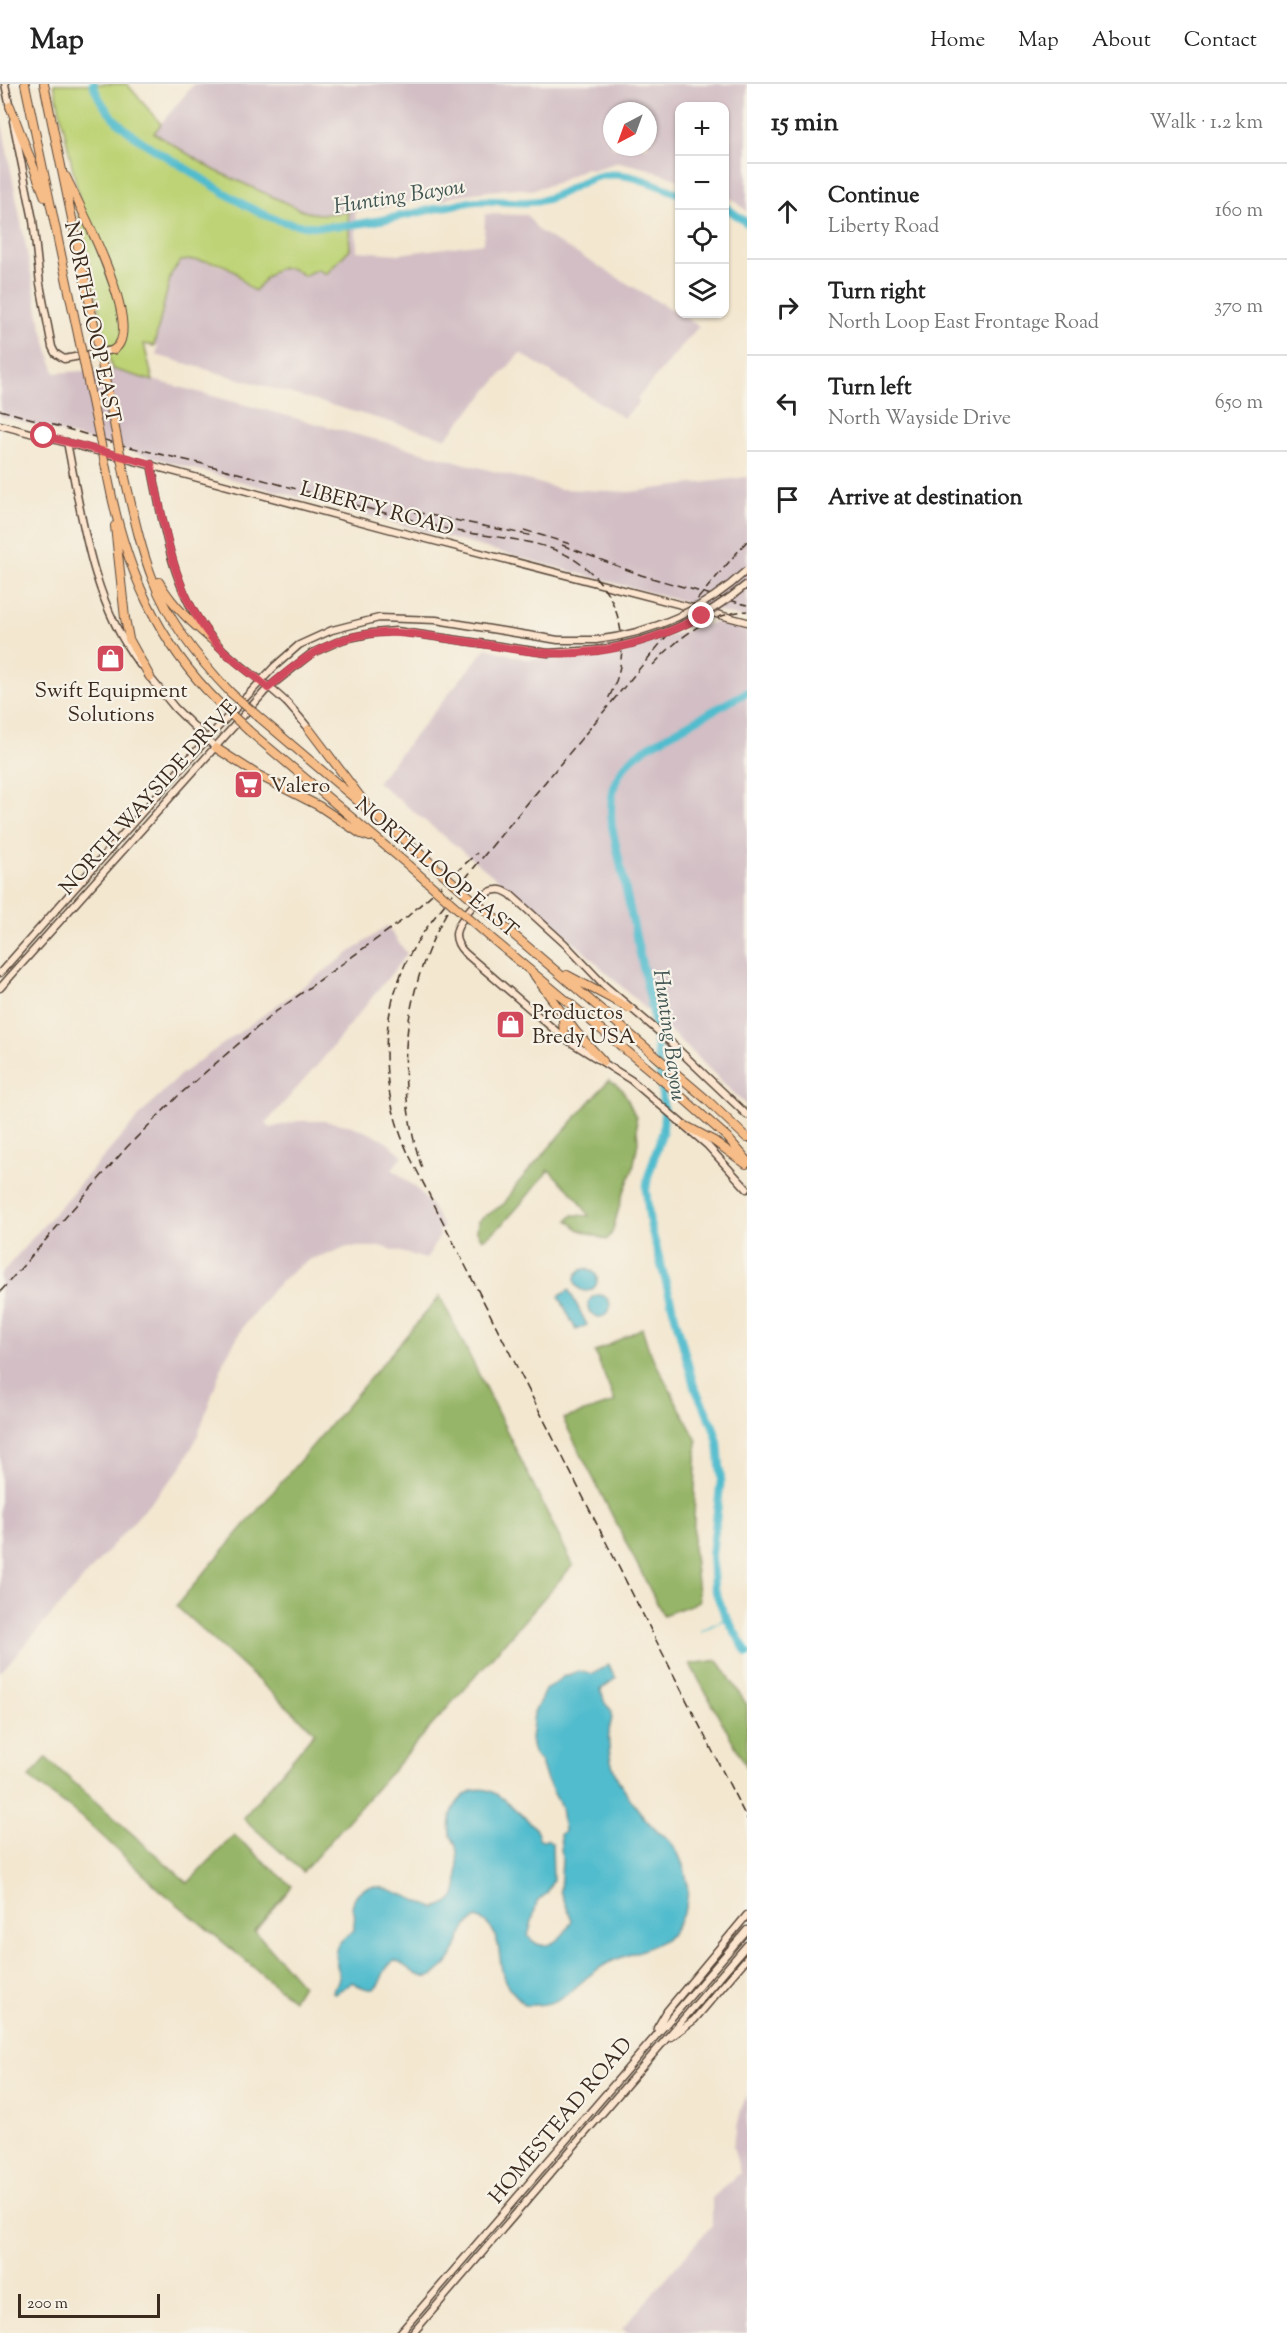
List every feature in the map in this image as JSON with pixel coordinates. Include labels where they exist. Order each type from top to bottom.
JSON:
[{"type":"highway","name":"NORTH LOOP EAST","points":[[26,84],[114,509],[129,561],[151,613],[179,657],[205,689],[249,731],[490,937],[528,966],[675,1090],[727,1137],[747,1162]]},
{"type":"highway","name":"NORTH LOOP EAST","points":[[44,84],[124,478],[153,582],[176,624],[201,659],[231,693],[674,1071],[747,1138]]},
{"type":"highway","points":[[10,106],[53,218]]},
{"type":"highway","points":[[60,162],[100,246],[117,294],[124,334],[113,350]]},
{"type":"highway","points":[[114,509],[129,639],[150,677]]},
{"type":"highway","points":[[144,555],[170,602],[217,644]]},
{"type":"highway","points":[[309,729],[371,812]]},
{"type":"highway","points":[[216,748],[258,775],[319,806],[361,834],[377,840]]},
{"type":"highway","points":[[528,966],[586,1045],[603,1061]]},
{"type":"highway","points":[[552,967],[629,1008]]},
{"type":"highway","points":[[560,1012],[564,1022],[564,1038]]},
{"type":"highway","points":[[686,1126],[747,1162]]},
{"type":"main road","points":[[5,84],[33,220],[40,284],[52,347],[55,353],[64,358],[113,350]]},
{"type":"main road","name":"LIBERTY ROAD","points":[[0,425],[747,622]]},
{"type":"main road","points":[[67,442],[99,586],[111,615],[126,643],[150,677],[175,708],[216,748]]},
{"type":"main road","points":[[151,464],[169,552],[180,584],[197,617],[217,644],[287,703],[309,729]]},
{"type":"main road","name":"NORTH WAYSIDE DRIVE","points":[[0,973],[207,739],[261,681],[299,645],[346,625],[379,618],[436,620],[558,639],[596,640],[642,631],[684,614],[717,595],[747,570]]},
{"type":"main road","name":"NORTH WAYSIDE DRIVE","points":[[0,988],[268,688],[312,653],[344,639],[396,631],[548,653],[597,650],[634,643],[676,629],[714,609],[747,584]]},
{"type":"main road","points":[[747,1115],[665,1037],[629,1008],[520,902],[504,891],[489,891],[460,923],[456,936],[458,945],[465,952],[564,1038],[603,1061],[651,1096],[714,1153],[747,1189]]},
{"type":"main road","points":[[653,2037],[667,2011],[747,1915]]},
{"type":"main road","name":"HOMESTEAD ROAD","points":[[400,2333],[747,1930]]},
{"type":"main road","name":"HOMESTEAD ROAD","points":[[413,2333],[747,1945]]},
{"type":"main road","points":[[665,2040],[690,2025],[747,1958]]},
{"type":"shaded area","points":[[194,84],[747,84],[747,211],[729,197],[729,102],[675,102],[675,179],[646,168],[619,162],[592,170],[586,168],[556,183],[531,190],[514,188],[458,195],[441,201],[434,196],[387,207],[355,211],[357,251],[399,254],[484,243],[485,214],[527,215],[539,231],[675,312],[675,318],[686,318],[699,326],[637,399],[639,402],[624,418],[520,353],[446,438],[156,355],[158,347],[154,346],[171,274],[181,261],[195,259],[231,269],[249,289],[255,291],[269,275],[279,268],[293,268],[348,212],[303,213],[293,206],[214,170],[153,133]]},
{"type":"shaded area","points":[[0,114],[41,325],[55,373],[112,369],[560,489],[630,492],[747,477],[747,619],[0,416]]},
{"type":"shaded area","points":[[715,622],[747,631],[747,1106],[565,934],[377,782],[486,648],[525,659],[604,656]]},
{"type":"shaded area","points":[[387,926],[407,954],[321,1061],[266,1123],[270,1128],[298,1121],[325,1121],[352,1126],[381,1138],[403,1155],[392,1169],[416,1188],[431,1205],[444,1228],[438,1231],[440,1235],[426,1259],[383,1247],[348,1247],[311,1259],[299,1266],[274,1288],[245,1324],[224,1360],[197,1438],[180,1469],[0,1673],[0,1275],[143,1112],[180,1075]]},
{"type":"shaded area","points":[[747,2095],[747,2333],[627,2333],[622,2329],[712,2225],[712,2198],[740,2173],[733,2146],[741,2109]]},
{"type":"green space","points":[[54,84],[127,84],[161,124],[154,133],[214,170],[306,212],[320,214],[348,212],[350,249],[326,274],[317,269],[304,276],[289,268],[282,268],[271,273],[255,291],[226,266],[206,261],[181,261],[171,274],[154,346],[144,344],[153,381],[112,369],[77,207],[79,197]]},
{"type":"green space","points":[[609,1080],[623,1090],[636,1117],[638,1142],[633,1169],[612,1233],[607,1240],[578,1229],[568,1220],[573,1215],[589,1216],[579,1200],[549,1170],[508,1219],[482,1239],[477,1231],[478,1221],[504,1204],[518,1183]]},
{"type":"green space","points":[[440,1296],[573,1565],[303,1872],[243,1818],[315,1732],[176,1606]]},
{"type":"green space","points":[[642,1328],[649,1350],[697,1441],[693,1546],[699,1602],[663,1615],[563,1419],[615,1402],[595,1352]]},
{"type":"green space","points":[[718,1660],[747,1705],[747,1767],[690,1664]]},
{"type":"green space","points":[[46,1758],[188,1883],[234,1835],[292,1886],[255,1931],[302,1985],[293,2000],[159,1889],[82,1817],[29,1778]]},
{"type":"water","points":[[582,1269],[590,1269],[597,1276],[597,1284],[590,1291],[582,1291],[575,1284],[575,1276]]},
{"type":"water","points":[[569,1290],[587,1325],[576,1330],[559,1296]]},
{"type":"water","points":[[595,1295],[603,1295],[610,1302],[610,1310],[603,1317],[595,1317],[588,1310],[588,1302]]},
{"type":"water","points":[[608,1665],[616,1678],[601,1689],[605,1703],[612,1712],[609,1739],[613,1768],[619,1782],[638,1810],[674,1847],[686,1876],[686,1907],[672,1934],[653,1946],[608,1963],[562,1998],[540,2005],[525,2005],[504,1979],[495,1935],[491,1928],[477,1918],[465,1928],[447,1964],[433,1976],[419,1976],[394,1961],[384,1972],[376,1988],[363,1988],[352,1982],[335,1994],[332,1991],[337,1985],[339,1973],[335,1953],[340,1942],[354,1930],[355,1914],[352,1907],[358,1893],[367,1888],[377,1887],[402,1894],[435,1908],[453,1898],[457,1888],[458,1862],[456,1846],[450,1833],[450,1822],[453,1810],[459,1801],[475,1790],[488,1790],[500,1796],[530,1822],[539,1838],[547,1839],[552,1843],[553,1880],[547,1893],[537,1902],[528,1936],[540,1945],[547,1945],[559,1939],[564,1933],[572,1920],[560,1891],[562,1860],[560,1834],[564,1831],[561,1807],[546,1778],[541,1762],[534,1755],[531,1739],[534,1713],[545,1690],[563,1677],[578,1671],[593,1674]]},
{"type":"waterway","name":"Hunting Bayou","points":[[93,84],[107,110],[140,140],[228,195],[281,221],[303,225],[350,225],[478,201],[538,201],[553,197],[596,177],[607,175],[628,176],[675,192]]},
{"type":"waterway","name":"Hunting Bayou","points":[[729,210],[747,223]]},
{"type":"waterway","name":"Hunting Bayou","points":[[747,692],[661,739],[635,756],[618,777],[613,790],[611,807],[612,827],[653,1013],[664,1113],[663,1130],[646,1190],[650,1224],[694,1386],[718,1442],[721,1479],[712,1555],[714,1587],[724,1613],[747,1653]]},
{"type":"waterway","points":[[701,1631],[727,1618]]},
{"type":"railway","points":[[0,410],[122,445],[215,467],[414,521],[460,532],[534,543],[567,556],[582,565],[596,578],[615,609],[622,645],[616,682],[608,699]]},
{"type":"railway","points":[[415,512],[533,536]]},
{"type":"railway","points":[[524,530],[570,544]]},
{"type":"railway","points":[[747,541],[424,931],[400,977],[388,1021],[386,1043],[386,1066],[393,1110],[408,1153],[747,1819]]},
{"type":"railway","points":[[562,545],[641,575],[747,605]]},
{"type":"railway","points":[[653,665],[684,636],[707,622],[747,611]]},
{"type":"railway","points":[[0,1292],[127,1147],[179,1095],[274,1013],[407,917],[477,853]]},
{"type":"railway","points":[[422,1168],[407,1101],[405,1067],[407,1033],[422,967],[451,905]]},
{"type":"place","name":"Swift Equipment Solutions","points":[[111,659]]},
{"type":"place","name":"Valero","points":[[249,785]]},
{"type":"place","name":"Productos Bredy USA","points":[[511,1024]]},
{"type":"route","points":[[44,436],[151,464],[169,552],[180,584],[197,617],[217,644],[268,688],[312,653],[344,639],[373,633],[396,631],[526,651],[571,653],[634,643],[676,629],[702,616]]}]
